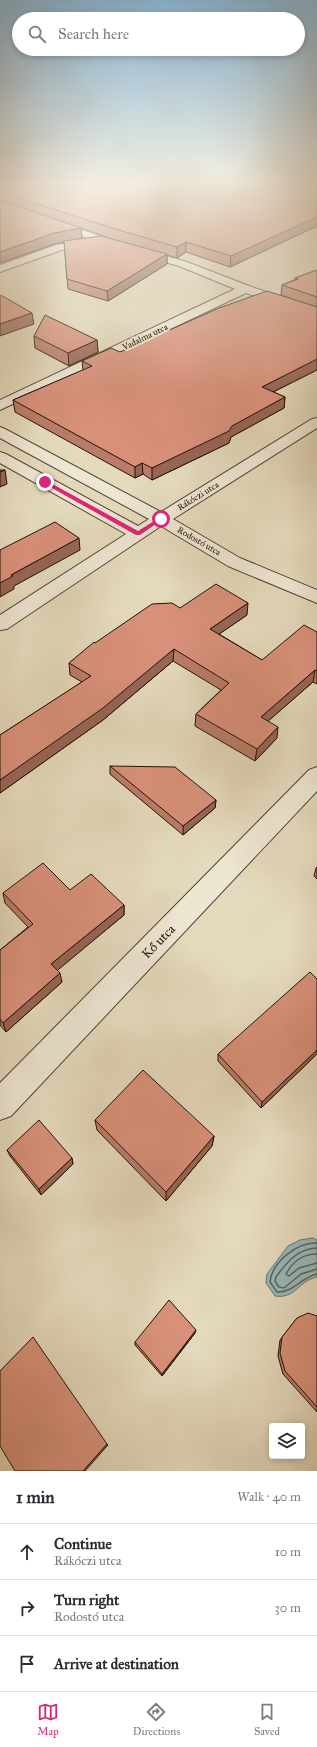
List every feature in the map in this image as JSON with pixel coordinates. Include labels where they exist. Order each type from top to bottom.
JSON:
[{"type":"street","points":[[0,269],[42,254]]},
{"type":"street","points":[[148,254],[183,264],[245,289],[317,313]]},
{"type":"street","name":"Vadalma utca","points":[[0,406],[245,289]]},
{"type":"street","name":"Rákóczi utca","points":[[0,624],[161,519],[317,422]]},
{"type":"street","name":"Rodostó utca","points":[[0,432],[161,519],[234,562],[317,597]]},
{"type":"street","points":[[0,457],[138,534]]},
{"type":"street","name":"Kő utca","points":[[0,1105],[317,776]]},
{"type":"water","points":[[313,1238],[317,1240],[317,1277],[305,1282],[288,1295],[275,1296],[266,1283],[267,1274],[288,1246],[300,1240]]},
{"type":"building","points":[[65,254],[167,254],[107,291],[67,279]]},
{"type":"building","points":[[223,254],[236,254],[231,256]]},
{"type":"building","points":[[317,270],[317,297],[282,285],[298,279],[295,278]]},
{"type":"building","points":[[267,291],[317,307],[317,359],[262,387],[285,397],[232,426],[229,431],[152,468],[142,463],[135,467],[13,400],[92,366],[82,361],[111,348],[120,352],[219,308]]},
{"type":"building","points":[[0,295],[6,298],[32,313],[0,324]]},
{"type":"building","points":[[45,315],[97,340],[68,353],[34,336]]},
{"type":"building","points":[[55,522],[79,538],[11,575],[13,576],[0,583],[0,550]]},
{"type":"building","points":[[216,584],[248,603],[210,629],[262,660],[304,625],[317,632],[317,671],[315,670],[261,717],[278,727],[257,749],[196,714],[229,683],[174,649],[103,708],[0,780],[0,735],[91,676],[69,663],[94,642],[95,643],[152,604],[172,603],[180,608]]},
{"type":"building","points":[[110,766],[175,767],[216,800],[183,826]]},
{"type":"building","points":[[43,863],[70,890],[91,874],[124,905],[51,964],[60,973],[3,1023],[0,1019],[0,950],[33,924],[3,893]]},
{"type":"building","points":[[310,972],[317,979],[317,1050],[262,1102],[218,1054]]},
{"type":"building","points":[[143,1070],[214,1136],[166,1192],[95,1120]]},
{"type":"building","points":[[39,1120],[72,1158],[39,1189],[7,1150]]},
{"type":"building","points":[[169,1300],[196,1330],[162,1374],[135,1342]]},
{"type":"building","points":[[308,1313],[317,1316],[317,1407],[285,1371],[280,1353],[282,1337],[297,1318]]},
{"type":"building","points":[[33,1337],[107,1444],[83,1471],[15,1471],[0,1446],[0,1371]]},
{"type":"route","points":[[45,482],[138,534],[161,519]]}]
